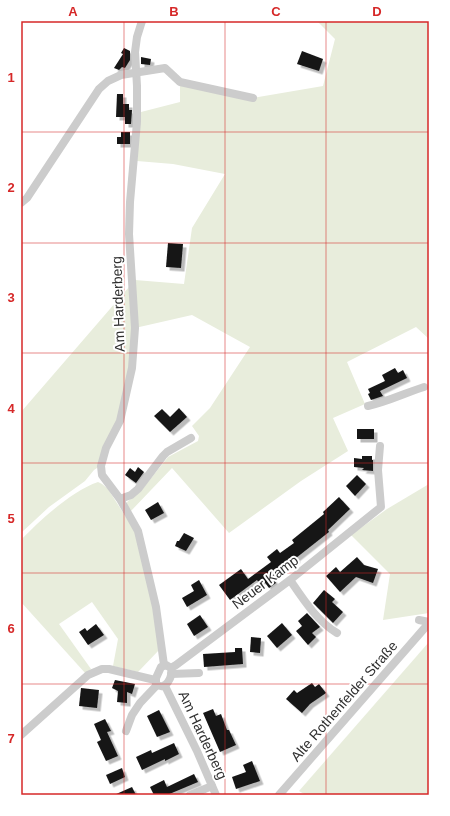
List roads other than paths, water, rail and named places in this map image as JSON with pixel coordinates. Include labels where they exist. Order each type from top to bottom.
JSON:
[{"type":"street","name":"Am Harderberg","points":[[142,21],[137,37],[135,52],[137,122],[130,202],[129,234],[135,328],[132,368],[120,421],[106,448],[101,471],[102,475],[120,499],[138,531],[169,669]]},
{"type":"street","points":[[21,203],[27,198],[99,89],[108,81],[121,75],[165,68],[180,82],[253,98]]},
{"type":"street","points":[[368,406],[383,403],[424,387]]},
{"type":"street","points":[[120,499],[135,493],[163,456],[190,438]]},
{"type":"street","name":"Neuer Kamp","points":[[169,669],[290,580],[380,507],[378,470],[380,446]]},
{"type":"street","points":[[290,580],[303,599],[325,624],[337,633]]},
{"type":"street","points":[[419,620],[429,622]]},
{"type":"street","name":"Alte Rothenfelder Straße","points":[[279,795],[429,622]]},
{"type":"street","points":[[21,735],[83,679],[94,672],[109,669],[159,683]]},
{"type":"street","points":[[159,683],[160,669],[200,673]]},
{"type":"street","points":[[126,731],[132,715],[140,703],[159,683],[169,669]]},
{"type":"street","name":"Am Harderberg","points":[[159,683],[197,751],[216,795]]},
{"type":"street","points":[[190,795],[212,786]]}]
